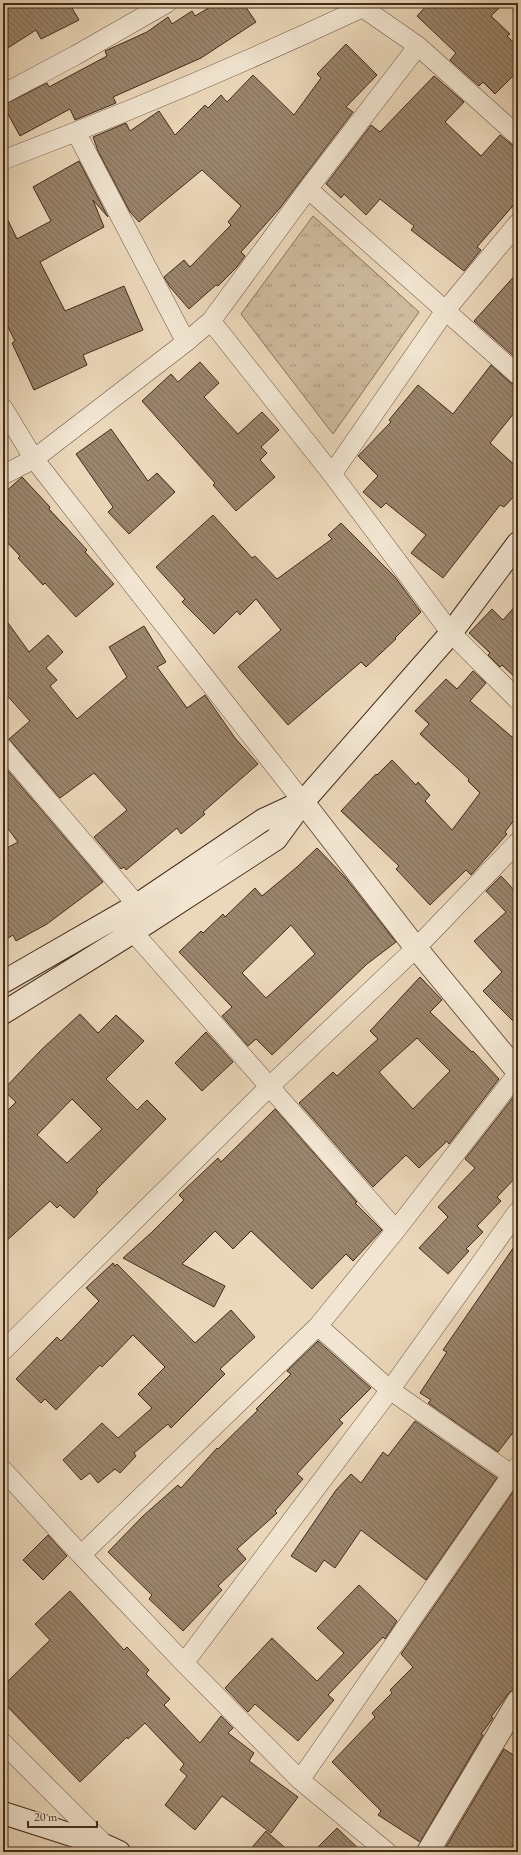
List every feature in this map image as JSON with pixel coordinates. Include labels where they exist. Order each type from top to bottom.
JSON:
[{"type":"main road","points":[[3,1013],[133,932],[276,839],[303,802],[451,633],[518,543]]},
{"type":"main road","points":[[3,982],[137,905],[263,820],[303,802]]},
{"type":"main road","points":[[303,802],[416,948],[518,1073]]},
{"type":"main road","points":[[428,1852],[518,1701]]},
{"type":"main road","points":[[3,1813],[112,1849]]},
{"type":"street","points":[[3,94],[76,56],[167,3]]},
{"type":"street","points":[[3,160],[76,132],[298,38],[359,6],[418,46],[518,136]]},
{"type":"street","points":[[3,475],[34,460],[211,321],[308,189],[418,46]]},
{"type":"street","points":[[76,132],[186,342]]},
{"type":"street","points":[[308,189],[445,312],[518,375]]},
{"type":"street","points":[[332,474],[445,312],[518,223]]},
{"type":"street","points":[[211,321],[332,474],[451,633],[518,700]]},
{"type":"street","points":[[3,408],[34,460],[303,802]]},
{"type":"street","points":[[3,748],[137,905]]},
{"type":"street","points":[[3,1350],[269,1087],[416,948],[518,842]]},
{"type":"street","points":[[133,932],[396,1230]]},
{"type":"street","points":[[81,1555],[318,1326],[396,1230],[518,1073]]},
{"type":"street","points":[[184,1663],[390,1390],[518,1211]]},
{"type":"street","points":[[300,1780],[516,1473],[390,1390],[318,1326]]},
{"type":"street","points":[[3,1470],[81,1555],[184,1663],[300,1780],[387,1852]]},
{"type":"street","points":[[3,1743],[112,1849]]},
{"type":"green space","points":[[313,216],[419,312],[333,434],[241,314]]},
{"type":"building","points":[[3,3],[69,3],[79,20],[41,39],[36,30],[3,51]]},
{"type":"building","points":[[217,3],[243,3],[256,22],[201,58],[113,97],[116,103],[75,120],[70,109],[20,136],[3,105],[47,83],[49,87],[107,56],[105,51],[147,32],[168,17],[172,24],[192,11],[195,16]]},
{"type":"building","points":[[429,3],[504,3],[491,16],[510,34],[507,36],[518,47],[518,71],[495,94],[483,82],[479,86],[450,60],[456,53],[417,16]]},
{"type":"building","points":[[346,44],[377,75],[346,107],[353,112],[280,208],[241,252],[245,256],[237,267],[218,286],[216,285],[189,309],[170,287],[164,277],[184,260],[190,267],[231,225],[228,222],[241,206],[202,170],[139,222],[130,212],[98,151],[93,137],[126,123],[130,131],[159,111],[175,135],[205,105],[208,108],[221,95],[227,102],[253,75],[294,115],[321,78],[317,74]]},
{"type":"building","points":[[434,76],[464,102],[445,122],[481,156],[500,135],[518,148],[518,200],[477,247],[481,250],[464,271],[411,230],[414,226],[380,199],[366,215],[344,194],[341,198],[326,184],[371,125],[380,132]]},
{"type":"building","points":[[79,161],[108,217],[93,200],[104,227],[40,262],[65,311],[124,286],[143,330],[83,355],[87,365],[34,390],[12,343],[15,341],[3,317],[3,210],[17,239],[51,221],[33,187]]},
{"type":"building","points":[[518,272],[518,360],[474,321]]},
{"type":"building","points":[[200,362],[219,383],[204,397],[238,434],[262,412],[279,430],[261,447],[267,453],[260,460],[275,477],[236,511],[213,485],[215,483],[142,401],[171,374],[178,382]]},
{"type":"building","points":[[491,365],[511,383],[518,386],[518,408],[490,443],[518,468],[518,492],[504,507],[500,505],[443,578],[411,553],[426,535],[386,503],[381,508],[363,492],[378,476],[358,456],[391,422],[389,420],[418,385],[453,414]]},
{"type":"building","points":[[111,429],[148,481],[157,473],[175,492],[129,534],[108,512],[113,507],[76,454]]},
{"type":"building","points":[[22,477],[87,550],[85,552],[114,584],[76,617],[45,583],[43,585],[18,558],[20,556],[3,538],[3,494]]},
{"type":"building","points":[[213,515],[252,558],[255,556],[277,579],[332,539],[328,535],[341,523],[395,577],[421,612],[395,638],[396,639],[366,667],[361,662],[288,725],[238,667],[281,630],[256,599],[240,615],[237,611],[214,634],[182,602],[185,599],[156,567]]},
{"type":"building","points":[[518,603],[518,680],[502,665],[500,667],[488,655],[490,653],[469,633],[492,609],[503,620]]},
{"type":"building","points":[[3,616],[29,652],[48,635],[63,652],[46,668],[57,680],[50,686],[77,719],[127,677],[109,647],[144,626],[166,662],[157,667],[187,708],[205,695],[235,738],[258,764],[203,812],[205,814],[181,834],[177,828],[126,870],[124,867],[121,869],[94,837],[127,810],[94,773],[60,798],[9,739],[30,721],[3,691]]},
{"type":"building","points":[[473,671],[486,683],[470,701],[518,742],[518,815],[505,832],[507,834],[471,875],[466,870],[430,905],[396,869],[399,866],[341,811],[376,774],[377,775],[392,760],[416,785],[418,782],[430,795],[425,801],[452,830],[480,793],[468,781],[469,779],[420,734],[429,724],[415,711],[446,679],[457,689]]},
{"type":"building","points":[[3,765],[103,882],[47,924],[16,941],[13,935],[3,941],[3,850],[18,842],[3,822]]},
{"type":"building","points":[[317,848],[344,876],[396,942],[367,964],[272,1055],[256,1039],[248,1046],[222,1016],[232,1007],[179,952],[201,931],[203,933],[223,914],[225,917],[255,888],[262,896]],"holes":[[[291,925],[315,954],[266,998],[242,973]]]},
{"type":"building","points":[[501,876],[518,894],[518,1026],[483,991],[502,972],[474,941],[506,912],[486,891]]},
{"type":"building","points":[[420,977],[442,1000],[430,1012],[472,1052],[473,1051],[499,1079],[449,1144],[447,1141],[419,1168],[406,1155],[373,1187],[299,1103],[333,1072],[337,1076],[378,1039],[370,1031]],"holes":[[[417,1038],[450,1071],[413,1109],[379,1072]]]},
{"type":"building","points":[[80,1014],[98,1033],[116,1015],[144,1041],[106,1079],[137,1110],[147,1100],[166,1119],[96,1190],[98,1192],[74,1218],[60,1205],[57,1208],[50,1201],[3,1244],[3,1115],[16,1102],[3,1090],[41,1050]],"holes":[[[72,1099],[102,1129],[67,1163],[37,1135]]]},
{"type":"building","points":[[206,1032],[233,1062],[202,1091],[175,1063]]},
{"type":"building","points":[[515,1095],[518,1099],[518,1175],[497,1197],[501,1201],[477,1226],[483,1232],[466,1249],[469,1251],[448,1274],[419,1248],[448,1217],[438,1207],[475,1168],[465,1159]]},
{"type":"building","points":[[275,1109],[357,1202],[355,1203],[382,1230],[353,1261],[346,1254],[312,1289],[251,1231],[233,1249],[215,1231],[182,1264],[225,1286],[214,1307],[123,1258],[184,1200],[179,1195],[218,1158],[221,1162]]},
{"type":"building","points":[[518,1241],[518,1426],[498,1452],[428,1403],[431,1400],[420,1393],[447,1352],[443,1350]]},
{"type":"building","points":[[113,1263],[115,1266],[117,1264],[195,1343],[231,1310],[255,1337],[220,1369],[225,1374],[171,1428],[168,1424],[134,1453],[136,1456],[120,1473],[115,1469],[98,1483],[90,1473],[81,1480],[63,1460],[102,1423],[118,1438],[152,1408],[138,1394],[165,1367],[133,1335],[102,1367],[100,1365],[56,1410],[45,1399],[41,1403],[16,1379],[57,1337],[61,1341],[99,1301],[86,1288]]},
{"type":"building","points":[[318,1341],[371,1388],[339,1420],[343,1423],[297,1474],[303,1479],[275,1511],[277,1513],[237,1549],[246,1559],[218,1586],[222,1590],[183,1631],[149,1599],[152,1595],[108,1552],[143,1516],[178,1485],[181,1488],[217,1448],[218,1449],[258,1410],[256,1409],[291,1374],[287,1371]]},
{"type":"building","points":[[415,1421],[497,1478],[426,1580],[361,1530],[335,1568],[324,1560],[316,1572],[291,1556],[336,1490],[351,1474],[361,1483],[383,1452],[388,1456]]},
{"type":"building","points":[[515,1489],[518,1490],[518,1685],[508,1694],[491,1717],[493,1718],[481,1734],[483,1735],[420,1842],[378,1815],[381,1811],[332,1762],[375,1717],[372,1713],[392,1693],[390,1690],[413,1667],[401,1654]]},
{"type":"building","points":[[48,1535],[67,1556],[43,1580],[23,1560]]},
{"type":"building","points":[[359,1585],[397,1621],[385,1639],[383,1637],[328,1695],[334,1700],[298,1741],[255,1704],[248,1712],[225,1688],[272,1638],[317,1681],[344,1653],[317,1628]]},
{"type":"building","points":[[70,1591],[124,1650],[127,1647],[149,1670],[146,1674],[170,1699],[164,1705],[200,1743],[221,1716],[233,1728],[228,1733],[254,1753],[249,1761],[298,1797],[271,1833],[222,1796],[195,1830],[165,1805],[187,1776],[180,1770],[184,1764],[145,1723],[128,1739],[127,1737],[80,1782],[3,1702],[3,1686],[50,1640],[35,1624]]},
{"type":"building","points":[[504,1749],[518,1758],[518,1838],[508,1852],[443,1852]]},
{"type":"building","points":[[337,1828],[362,1852],[313,1852]]},
{"type":"building","points":[[266,1831],[290,1852],[248,1852]]}]
